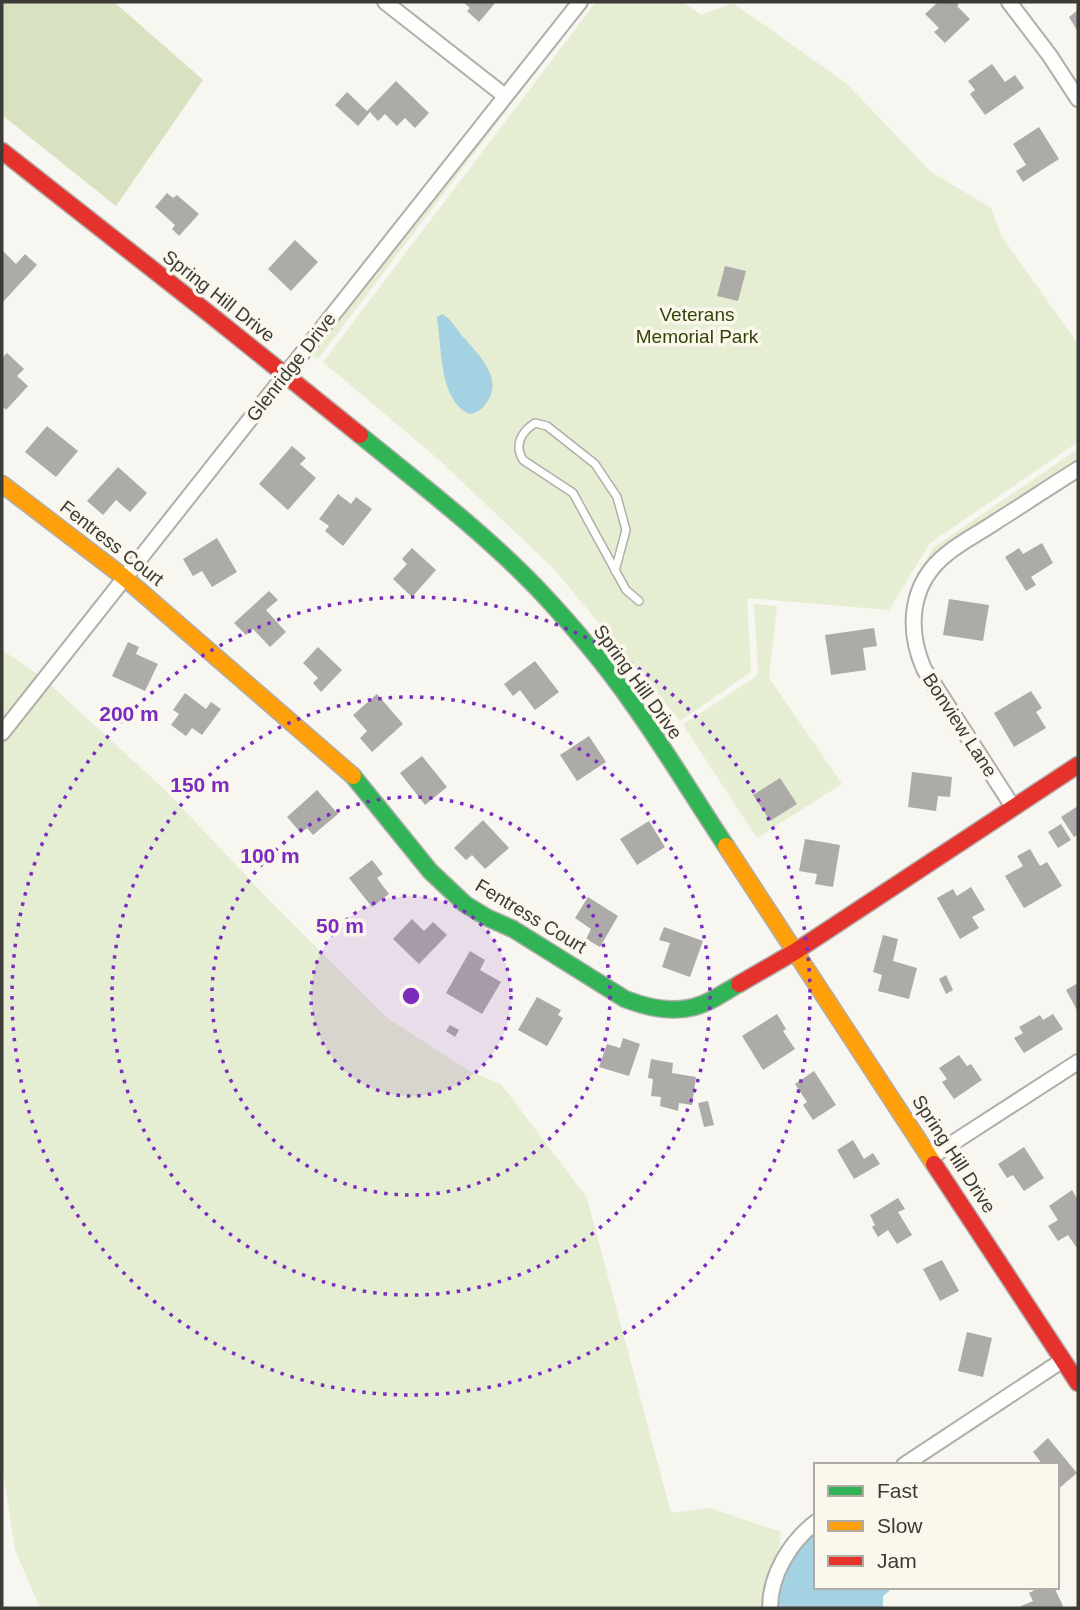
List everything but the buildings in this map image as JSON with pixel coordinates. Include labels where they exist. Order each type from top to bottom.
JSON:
[{"type":"main road","name":"Spring Hill Drive","points":[[2,151],[285,375],[485,538],[564,618],[632,703],[1078,1383]]},
{"type":"main road","name":"Fentress Court","points":[[2,484],[125,578],[351,774],[430,871],[466,904],[513,929],[625,999],[643,1006],[682,1009],[701,1005],[796,951],[1078,765]]},
{"type":"street","points":[[385,2],[505,96]]},
{"type":"street","name":"Glenridge Drive","points":[[2,733],[580,2]]},
{"type":"street","points":[[1009,2],[1050,56],[1078,99]]},
{"type":"street","name":"Bonview Lane","points":[[1013,807],[924,669],[914,637],[915,606],[927,576],[947,554],[1078,469]]},
{"type":"street","points":[[931,1157],[1078,1062]]},
{"type":"street","points":[[907,1463],[1063,1360]]},
{"type":"street","points":[[770,1608],[776,1576],[786,1556],[797,1540],[814,1524]]},
{"type":"lane","points":[[615,570],[626,530],[617,497],[595,464],[547,426],[535,423],[526,429],[518,443],[523,460],[573,493],[615,570],[626,590],[639,601]]},
{"type":"green space","points":[[2,2],[114,2],[203,80],[116,206],[2,115]]},
{"type":"green space","name":"Veterans Memorial Park","points":[[596,2],[683,2],[701,15],[733,3],[847,84],[931,172],[991,208],[1002,237],[1078,344],[1078,442],[930,543],[889,610],[747,598],[751,672],[680,721],[554,569],[437,458],[323,362]]},
{"type":"green space","points":[[541,65],[318,359],[303,348]]},
{"type":"green space","points":[[1078,449],[1078,465],[918,574],[934,547]]},
{"type":"green space","points":[[754,604],[777,606],[769,678],[842,784],[757,838],[683,725],[755,677],[758,671]]},
{"type":"green space","points":[[2,650],[42,677],[165,790],[267,898],[387,1018],[471,1072],[501,1084],[587,1198],[671,1513],[710,1508],[781,1532],[772,1608],[40,1608],[15,1550],[2,1465]]},
{"type":"water","points":[[442,314],[477,353],[491,376],[491,393],[484,407],[475,413],[469,414],[459,407],[447,385],[437,319]]},
{"type":"water","points":[[814,1527],[814,1589],[892,1589],[883,1596],[883,1608],[772,1608],[779,1552]]},
{"type":"traffic: fast","points":[[360,435],[495,547],[562,616],[632,703],[726,846]]},
{"type":"traffic: fast","points":[[353,776],[430,871],[465,904],[513,929],[625,999],[653,1007],[691,1008],[739,984]]},
{"type":"traffic: slow","points":[[2,484],[125,578],[353,776]]},
{"type":"traffic: slow","points":[[726,846],[934,1164]]},
{"type":"traffic: jam","points":[[2,151],[360,435]]},
{"type":"traffic: jam","points":[[739,984],[796,951],[1078,765]]},
{"type":"traffic: jam","points":[[934,1164],[1078,1383]]}]
